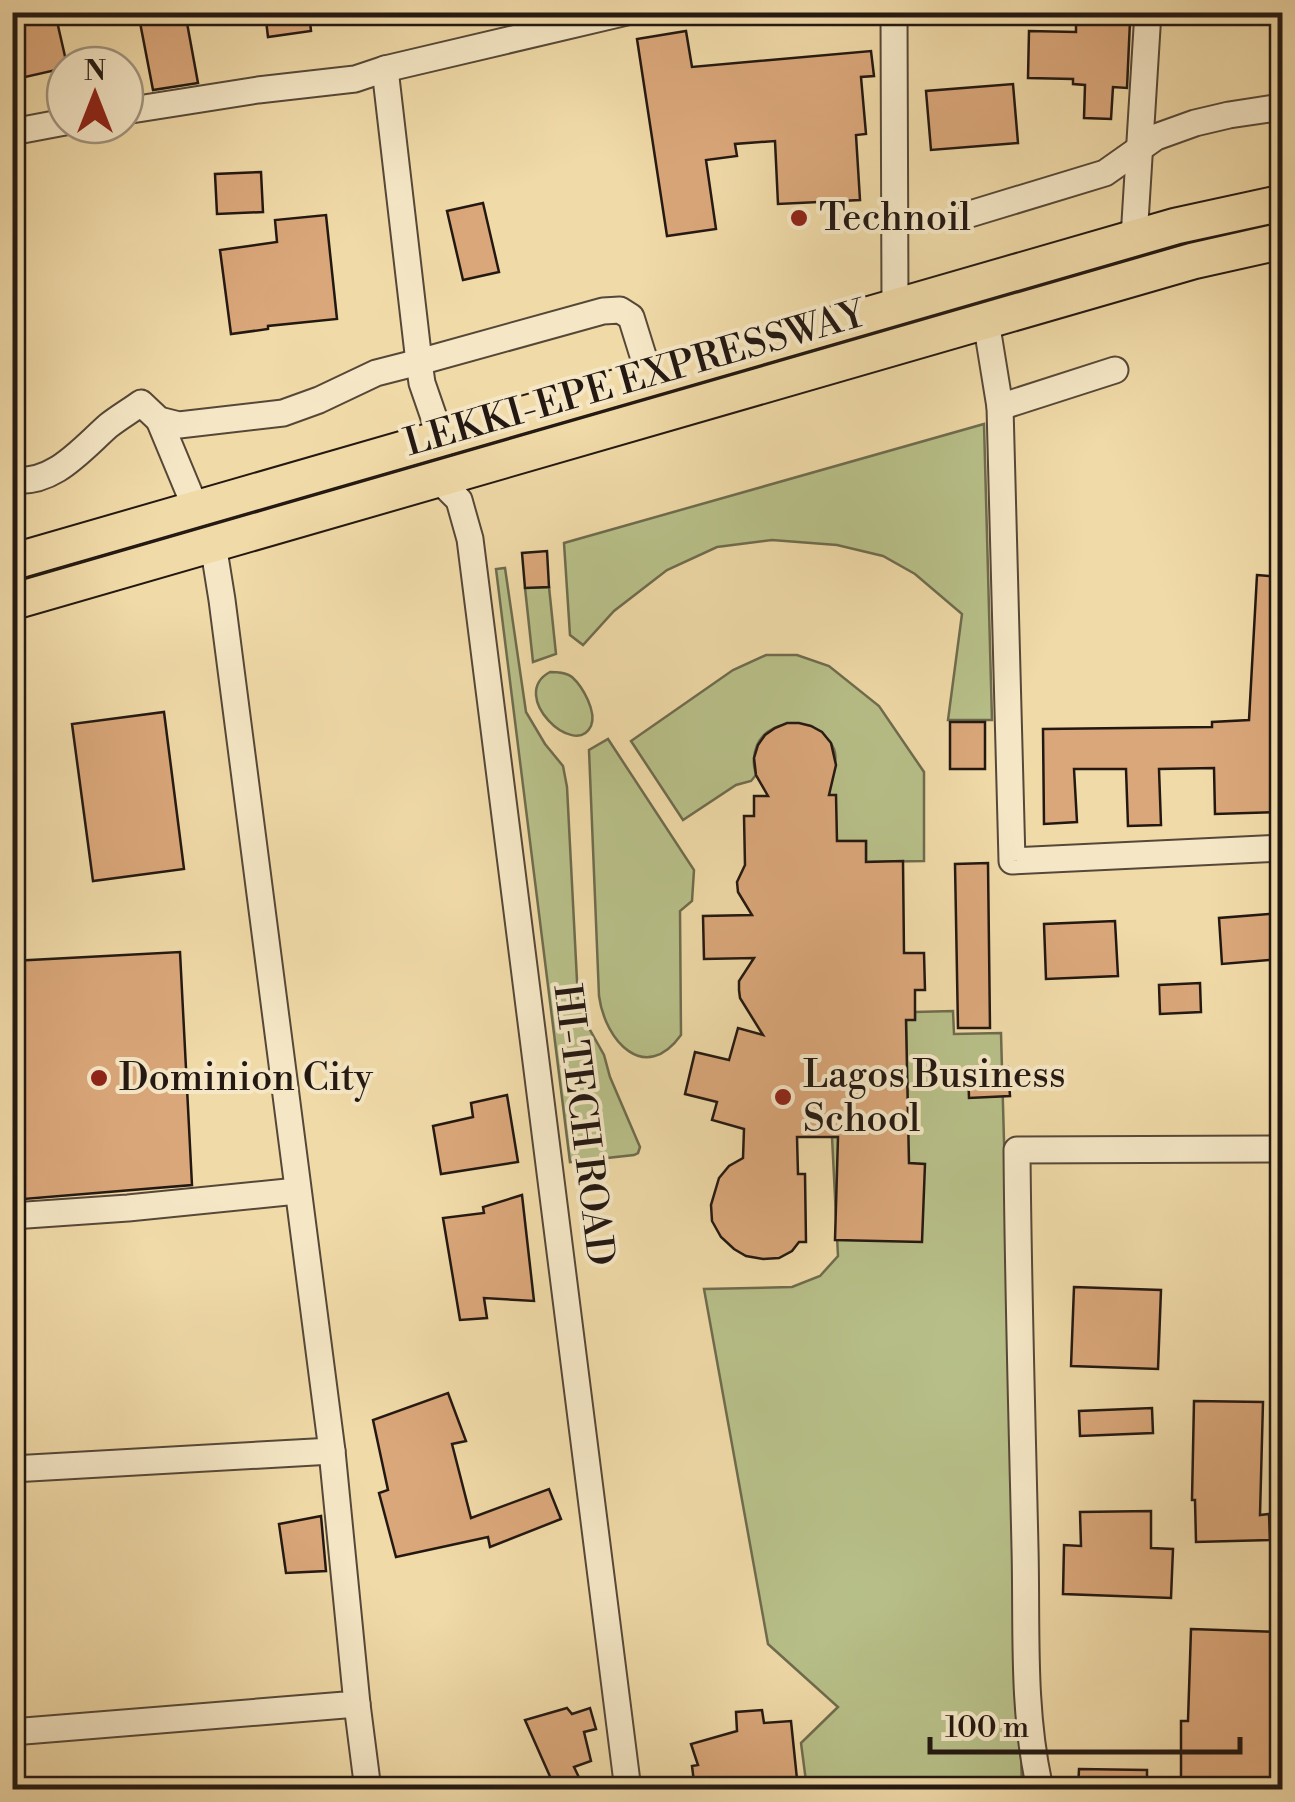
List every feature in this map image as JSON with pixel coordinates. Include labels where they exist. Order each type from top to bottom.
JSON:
[{"type":"highway","name":"LEKKI-EPE EXPRESSWAY","points":[[12,562],[1134,238],[1282,203]]},
{"type":"highway","name":"LEKKI-EPE EXPRESSWAY","points":[[12,602],[1193,261],[1282,241]]},
{"type":"street","points":[[145,108],[355,79],[627,12]]},
{"type":"street","points":[[894,12],[895,307]]},
{"type":"street","points":[[1134,238],[1148,12]]},
{"type":"street","points":[[385,69],[422,383],[441,438]]},
{"type":"street","points":[[970,214],[1106,173],[1156,137],[1195,122],[1282,107]]},
{"type":"street","points":[[12,132],[45,126]]},
{"type":"street","points":[[159,420],[179,425],[283,413],[376,373],[603,311],[620,310],[631,317],[650,378]]},
{"type":"street","points":[[986,321],[1000,406],[1012,861],[1282,848]]},
{"type":"street","points":[[1000,406],[1115,370]]},
{"type":"street","points":[[12,480],[31,481],[50,475],[141,403],[159,420],[196,509]]},
{"type":"street","name":"HI-TECH ROAD","points":[[439,480],[459,500],[470,539],[628,1790]]},
{"type":"street","points":[[213,544],[332,1451],[368,1790]]},
{"type":"street","points":[[1039,1784],[1029,1725],[1027,1677],[1017,1150],[1282,1149]]},
{"type":"street","points":[[12,1216],[297,1190]]},
{"type":"street","points":[[12,1469],[332,1451]]},
{"type":"street","points":[[12,1732],[356,1704]]},
{"type":"green space","points":[[984,424],[992,720],[948,720],[962,614],[915,574],[883,556],[837,545],[772,540],[717,547],[667,570],[614,611],[583,645],[570,635],[564,543]]},
{"type":"green space","points":[[505,568],[526,712],[563,766],[567,787],[578,1000],[640,1147],[634,1155],[570,1162],[496,569]]},
{"type":"green space","points":[[549,587],[556,654],[533,662],[525,588]]},
{"type":"green space","points":[[766,655],[797,655],[829,666],[879,706],[924,772],[924,861],[866,862],[866,841],[837,841],[828,792],[835,759],[833,748],[820,733],[797,724],[773,728],[764,735],[757,746],[756,775],[751,781],[736,785],[683,820],[631,741],[733,670]]},
{"type":"green space","points":[[550,672],[570,675],[584,693],[592,720],[583,734],[560,730],[540,708],[536,695],[539,682]]},
{"type":"green space","points":[[608,739],[694,870],[692,901],[680,911],[681,1035],[667,1050],[654,1056],[629,1051],[618,1041],[609,1028],[599,996],[589,750]]},
{"type":"green space","points":[[953,1011],[954,1034],[1001,1033],[1022,1789],[807,1789],[801,1743],[838,1707],[768,1644],[704,1289],[792,1287],[820,1276],[838,1256],[832,1137],[908,1135],[906,1020],[915,1019],[915,1012]]},
{"type":"building","points":[[138,12],[185,12],[198,83],[153,90]]},
{"type":"building","points":[[265,12],[309,12],[311,31],[268,37]]},
{"type":"building","points":[[56,17],[62,45],[45,45],[45,73],[12,80],[12,27]]},
{"type":"building","points":[[1076,19],[1130,21],[1127,88],[1113,87],[1111,119],[1084,118],[1085,85],[1073,84],[1073,79],[1028,78],[1029,31],[1076,32]]},
{"type":"building","points":[[686,31],[692,67],[871,51],[874,76],[861,77],[866,134],[856,135],[860,200],[778,204],[775,141],[735,144],[737,156],[706,160],[716,229],[667,236],[637,39]]},
{"type":"building","points":[[1013,84],[1018,143],[931,150],[926,91]]},
{"type":"building","points":[[261,172],[263,212],[217,214],[215,174]]},
{"type":"building","points":[[483,203],[499,272],[463,280],[447,211]]},
{"type":"building","points":[[326,215],[337,319],[231,334],[220,250],[277,242],[275,220]]},
{"type":"building","points":[[547,551],[549,587],[525,588],[522,553]]},
{"type":"building","points":[[1257,575],[1282,577],[1282,812],[1215,814],[1214,768],[1159,769],[1161,825],[1128,826],[1126,769],[1074,769],[1077,822],[1044,824],[1043,729],[1212,727],[1212,722],[1249,720]]},
{"type":"building","points":[[164,712],[184,869],[93,881],[72,724]]},
{"type":"building","points":[[950,722],[985,722],[985,769],[950,769]]},
{"type":"building","points":[[787,723],[811,726],[831,743],[836,765],[829,795],[836,795],[837,841],[866,841],[866,862],[903,861],[904,953],[924,953],[925,990],[915,990],[915,1020],[906,1020],[909,1163],[925,1164],[922,1242],[835,1240],[838,1137],[797,1137],[798,1174],[805,1174],[806,1242],[799,1242],[779,1258],[763,1259],[734,1249],[712,1221],[711,1205],[719,1178],[743,1158],[744,1129],[712,1120],[717,1102],[685,1094],[695,1052],[729,1060],[738,1028],[763,1035],[739,990],[739,981],[754,958],[704,959],[703,916],[752,915],[738,892],[737,882],[745,865],[744,816],[754,816],[754,796],[768,796],[756,775],[754,758],[765,735]]},
{"type":"building","points":[[988,863],[990,1028],[958,1028],[955,864]]},
{"type":"building","points":[[1282,913],[1282,959],[1222,964],[1219,918]]},
{"type":"building","points":[[1115,921],[1118,976],[1046,979],[1044,924]]},
{"type":"building","name":"Dominion City","points":[[180,952],[192,1185],[12,1200],[12,961]]},
{"type":"building","points":[[1200,983],[1201,1012],[1160,1014],[1159,985]]},
{"type":"building","points":[[1008,1067],[1010,1096],[969,1098],[968,1069]]},
{"type":"building","points":[[507,1095],[518,1162],[441,1174],[433,1126],[473,1117],[471,1103]]},
{"type":"building","points":[[522,1195],[534,1301],[484,1298],[487,1318],[460,1320],[443,1218],[484,1213],[483,1207]]},
{"type":"building","points":[[1074,1287],[1161,1290],[1158,1369],[1071,1366]]},
{"type":"building","points":[[448,1393],[466,1441],[452,1444],[471,1518],[549,1489],[561,1519],[490,1547],[488,1537],[396,1557],[379,1493],[388,1490],[373,1420]]},
{"type":"building","points":[[1194,1401],[1263,1402],[1260,1515],[1269,1514],[1270,1540],[1196,1542],[1192,1500]]},
{"type":"building","points":[[1152,1408],[1153,1433],[1080,1436],[1079,1411]]},
{"type":"building","points":[[1151,1511],[1151,1548],[1173,1549],[1171,1598],[1063,1594],[1064,1545],[1081,1546],[1080,1512]]},
{"type":"building","points":[[321,1516],[326,1571],[286,1573],[279,1524]]},
{"type":"building","points":[[1191,1629],[1278,1632],[1275,1720],[1282,1720],[1282,1790],[1181,1790],[1181,1721],[1188,1721]]},
{"type":"building","points":[[567,1708],[572,1714],[590,1708],[596,1729],[584,1732],[591,1761],[574,1767],[585,1790],[556,1790],[525,1720]]},
{"type":"building","points":[[762,1710],[764,1723],[791,1721],[797,1779],[791,1780],[792,1790],[695,1790],[692,1766],[698,1765],[691,1744],[737,1731],[736,1712]]},
{"type":"building","points":[[1079,1769],[1147,1770],[1147,1790],[1078,1790]]},
{"type":"place","name":"Technoil","points":[[799,218]]},
{"type":"place","name":"Dominion City","points":[[99,1078]]},
{"type":"place","name":"Lagos Business School","points":[[783,1097]]}]
